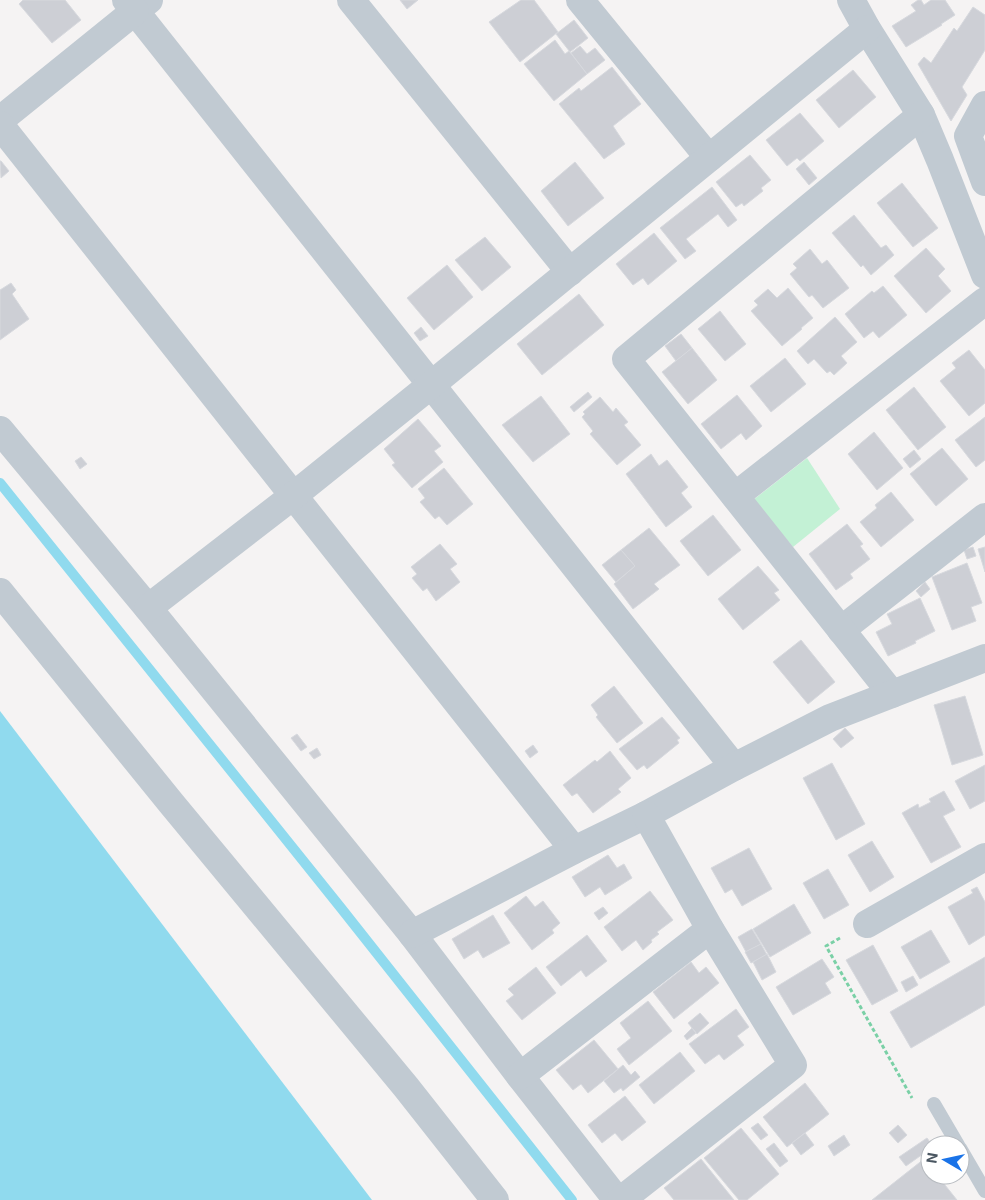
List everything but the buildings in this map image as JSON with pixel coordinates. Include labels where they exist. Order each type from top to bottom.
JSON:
[{"type":"street","points":[[351,0],[570,272]]},
{"type":"street","points":[[580,0],[709,158]]},
{"type":"street","points":[[851,0],[921,115],[985,276]]},
{"type":"street","points":[[0,120],[137,4],[432,385],[734,767]]},
{"type":"street","points":[[148,608],[432,385],[867,29]]},
{"type":"street","points":[[940,160],[968,136],[985,106]]},
{"type":"street","points":[[892,694],[626,359],[921,115]]},
{"type":"street","points":[[0,125],[574,850]]},
{"type":"street","points":[[968,136],[985,182]]},
{"type":"street","points":[[735,496],[985,301]]},
{"type":"street","points":[[0,430],[148,608],[412,934],[617,1200]]},
{"type":"street","points":[[842,630],[985,517]]},
{"type":"street","points":[[0,592],[171,803],[406,1087],[495,1200]]},
{"type":"street","points":[[412,934],[646,815],[830,718],[985,658]]},
{"type":"street","points":[[621,1200],[793,1064],[710,929],[646,815]]},
{"type":"street","points":[[868,924],[985,857]]},
{"type":"street","points":[[520,1076],[710,929]]},
{"type":"lane","points":[[934,1104],[952,1135]]},
{"type":"lane","points":[[970,1165],[985,1191]]},
{"type":"path","points":[[826,946],[916,1104]]},
{"type":"green space","points":[[807,458],[840,509],[793,547],[753,500]]},
{"type":"water","points":[[0,711],[372,1200],[0,1200]]},
{"type":"waterway","points":[[0,483],[341,908],[572,1200]]}]
